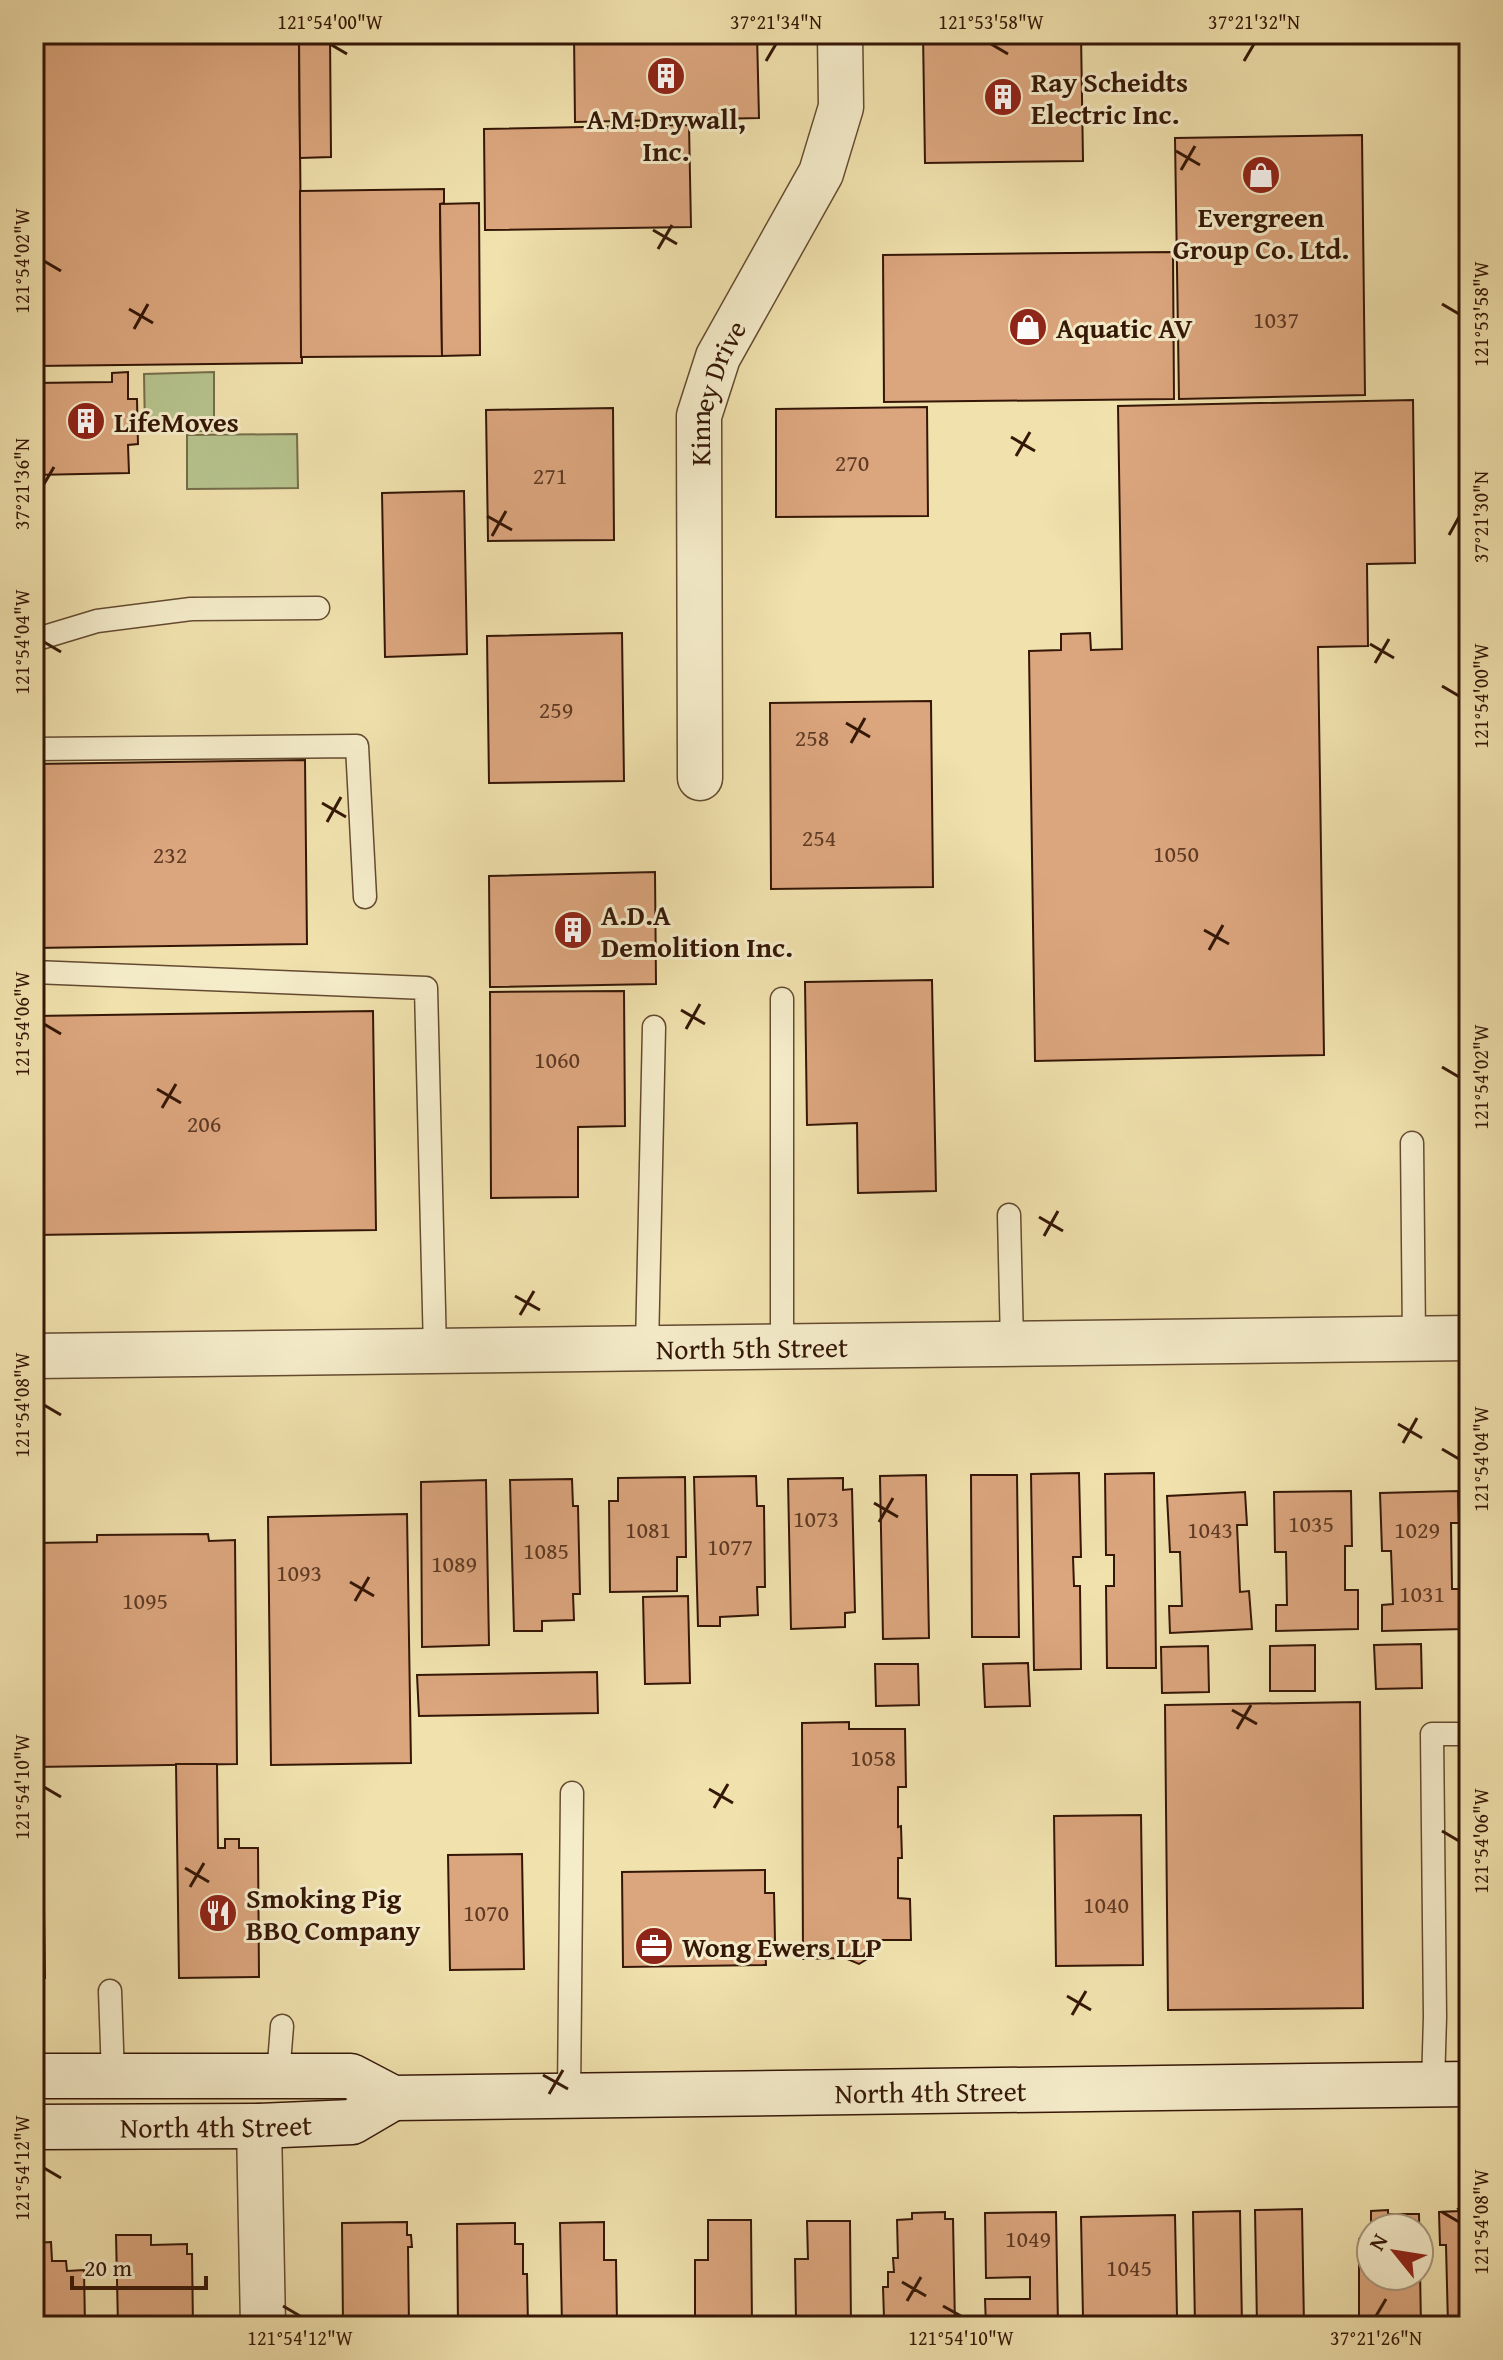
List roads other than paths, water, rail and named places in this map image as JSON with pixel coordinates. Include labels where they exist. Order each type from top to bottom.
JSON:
[{"type":"street","name":"Kinney Drive","points":[[700,778],[699,416],[718,357],[821,173],[841,107],[840,34]]},
{"type":"street","name":"North 5th Street","points":[[34,1356],[1469,1338]]},
{"type":"street","name":"North 4th Street","points":[[34,2076],[351,2076],[393,2098],[1451,2084]]},
{"type":"street","name":"North 4th Street","points":[[34,2127],[259,2126],[352,2122],[393,2098]]},
{"type":"street","points":[[259,2126],[263,2326]]},
{"type":"lane","points":[[34,640],[97,621],[191,609],[318,608]]},
{"type":"lane","points":[[34,749],[357,746],[365,897]]},
{"type":"lane","points":[[34,972],[426,988],[435,1350]]},
{"type":"lane","points":[[782,999],[782,1346]]},
{"type":"lane","points":[[647,1348],[654,1027]]},
{"type":"lane","points":[[1412,1143],[1414,1338]]},
{"type":"lane","points":[[1009,1215],[1012,1343]]},
{"type":"lane","points":[[1451,2084],[1435,2001],[1432,1734],[1469,1734]]},
{"type":"lane","points":[[569,2095],[572,1793]]},
{"type":"lane","points":[[110,1991],[113,2076]]},
{"type":"lane","points":[[278,2076],[282,2026]]},
{"type":"place","name":"A M Drywall, Inc.","points":[[666,76]]},
{"type":"place","name":"Ray Scheidts Electric Inc.","points":[[1003,97]]},
{"type":"place","name":"Evergreen Group Co. Ltd.","points":[[1261,175]]},
{"type":"place","name":"Aquatic AV","points":[[1028,327]]},
{"type":"place","name":"LifeMoves","points":[[86,421]]},
{"type":"place","name":"A.D.A Demolition Inc.","points":[[573,930]]},
{"type":"place","name":"Smoking Pig BBQ Company","points":[[218,1913]]},
{"type":"place","name":"Wong Ewers LLP","points":[[654,1946]]}]
